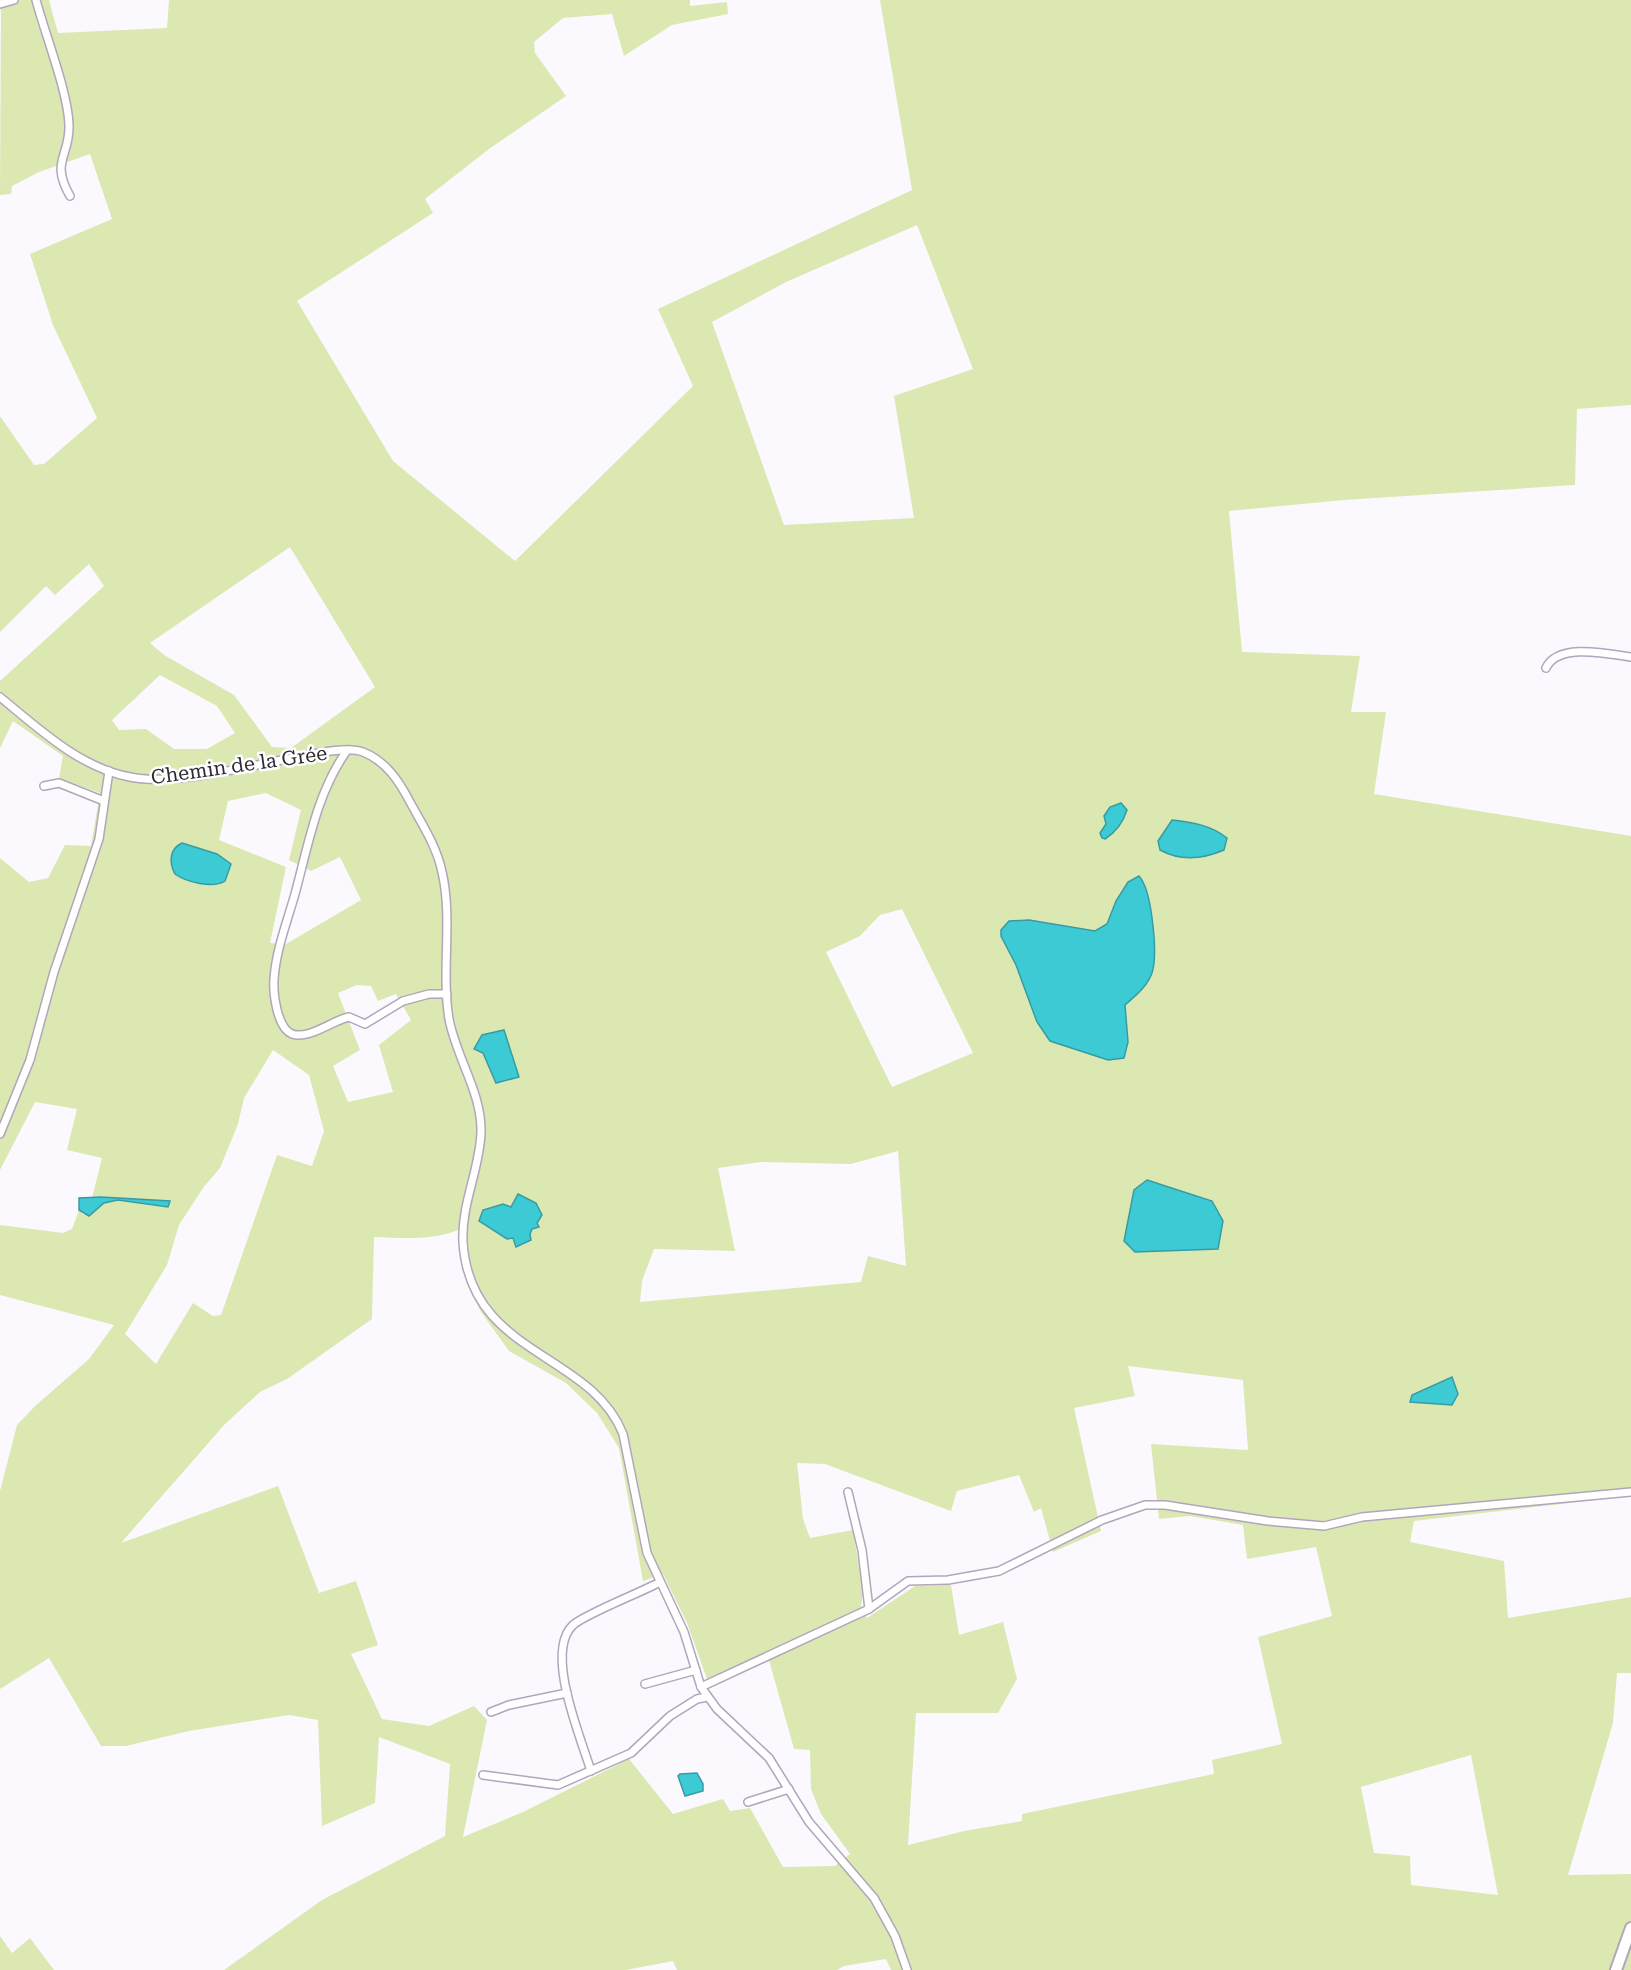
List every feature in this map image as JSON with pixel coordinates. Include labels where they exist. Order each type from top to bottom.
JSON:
[{"type":"main road","points":[[1616,1970],[1631,1928]]},
{"type":"street","points":[[0,4],[14,0]]},
{"type":"street","points":[[36,0],[63,94],[69,125],[61,179],[70,196]]},
{"type":"street","points":[[1546,668],[1553,659],[1568,653],[1598,652],[1631,657]]},
{"type":"street","name":"Chemin de la Grée","points":[[0,697],[50,737],[109,771],[131,778],[160,778],[358,750],[376,758],[400,784],[426,832],[442,870],[446,896],[447,994]]},
{"type":"street","points":[[346,752],[323,795],[279,951],[275,990],[282,1023],[290,1033],[296,1035],[310,1033],[349,1017],[365,1024],[403,1001],[447,994],[456,1045],[481,1118],[478,1159],[469,1195],[463,1242],[472,1281],[489,1312],[510,1334],[586,1386],[605,1404],[617,1421],[623,1434],[647,1553],[684,1632],[701,1687],[707,1697],[769,1758],[809,1822],[874,1898],[895,1936],[907,1970]]},
{"type":"street","points":[[0,1134],[30,1060],[54,972],[99,839],[109,771]]},
{"type":"street","points":[[44,786],[59,783],[104,801]]},
{"type":"street","points":[[848,1492],[862,1550],[869,1608]]},
{"type":"street","points":[[701,1687],[869,1608],[908,1581],[948,1580],[999,1571],[1102,1520],[1145,1505],[1165,1505],[1268,1521],[1324,1526],[1362,1517],[1631,1492]]},
{"type":"street","points":[[591,1771],[567,1693],[561,1652],[565,1636],[572,1626],[660,1582]]},
{"type":"street","points":[[645,1684],[696,1670]]},
{"type":"street","points":[[491,1712],[509,1705],[567,1693]]},
{"type":"street","points":[[483,1775],[558,1785],[631,1754],[670,1716],[697,1699],[707,1697]]},
{"type":"street","points":[[748,1803],[789,1789]]},
{"type":"green space","points":[[1,0],[49,0],[58,33],[167,28],[169,0],[690,0],[690,6],[727,2],[728,14],[672,25],[624,56],[612,14],[563,18],[534,42],[535,53],[566,96],[489,149],[425,199],[433,213],[297,301],[393,461],[515,561],[693,386],[658,309],[912,190],[880,0],[1631,0],[1631,405],[1577,409],[1575,485],[1344,500],[1229,511],[1242,652],[1360,656],[1351,712],[1386,712],[1374,794],[1631,836],[1631,1496],[1414,1521],[1410,1542],[1504,1561],[1508,1618],[1631,1597],[1631,1673],[1617,1673],[1613,1723],[1568,1875],[1631,1874],[1631,1970],[891,1970],[886,1959],[844,1966],[837,1970],[677,1970],[673,1961],[626,1970],[224,1970],[322,1900],[445,1836],[450,1764],[379,1737],[375,1803],[322,1826],[318,1720],[289,1715],[189,1731],[126,1746],[101,1746],[49,1658],[0,1689],[0,1491],[17,1425],[35,1406],[89,1359],[114,1325],[0,1295],[0,1225],[63,1233],[72,1229],[79,1210],[84,1215],[104,1203],[119,1200],[168,1207],[170,1201],[92,1198],[102,1158],[67,1150],[77,1109],[35,1102],[0,1170],[0,858],[29,882],[48,878],[65,845],[91,846],[100,793],[59,778],[63,756],[13,721],[0,748],[0,681],[104,586],[89,564],[55,595],[46,586],[0,632],[0,416],[34,465],[44,464],[97,418],[53,325],[30,254],[112,219],[90,154],[39,172],[12,186],[11,194],[0,195]],"holes":[[[917,225],[973,369],[894,396],[914,518],[784,525],[712,322],[786,282]],[[290,547],[375,687],[291,748],[272,747],[234,695],[164,655],[150,643]],[[160,675],[217,706],[235,733],[207,749],[174,749],[146,729],[119,730],[112,720]],[[266,793],[301,810],[289,860],[311,871],[340,857],[361,900],[286,944],[270,943],[286,867],[219,840],[228,801]],[[1172,820],[1201,825],[1227,838],[1158,841]],[[1128,882],[1141,991],[1125,1005],[1128,1041],[1124,1058],[1037,1022],[1016,965],[1009,921],[1029,920],[1095,931],[1107,924],[1116,901]],[[902,909],[973,1053],[892,1087],[826,952],[860,936],[880,915]],[[357,985],[371,986],[378,1001],[396,994],[411,1020],[379,1045],[393,1092],[348,1102],[333,1066],[360,1050],[338,993]],[[273,1050],[309,1075],[324,1131],[312,1166],[277,1155],[221,1315],[213,1316],[193,1303],[156,1364],[125,1334],[167,1265],[179,1225],[203,1188],[220,1168],[238,1124],[244,1098]],[[898,1151],[906,1266],[868,1256],[861,1282],[640,1302],[642,1281],[654,1249],[735,1251],[718,1168],[761,1162],[851,1164]],[[503,1204],[511,1207],[532,1229],[525,1244],[516,1247],[513,1238],[507,1239],[479,1221]],[[458,1230],[467,1284],[481,1312],[509,1351],[566,1383],[597,1413],[619,1448],[643,1581],[663,1574],[687,1623],[707,1679],[767,1653],[794,1749],[810,1750],[811,1789],[821,1814],[850,1854],[835,1866],[783,1867],[750,1808],[730,1811],[723,1799],[673,1814],[629,1759],[523,1812],[463,1837],[487,1720],[474,1706],[429,1726],[382,1719],[351,1654],[378,1645],[356,1581],[319,1593],[278,1486],[121,1543],[225,1424],[260,1392],[287,1379],[372,1319],[374,1237],[427,1237]],[[1128,1366],[1243,1380],[1248,1450],[1151,1444],[1159,1519],[1190,1516],[1243,1525],[1247,1559],[1316,1547],[1332,1616],[1258,1637],[1282,1744],[1212,1760],[1214,1774],[1022,1814],[1022,1821],[964,1831],[908,1845],[916,1713],[998,1713],[1017,1679],[1003,1622],[959,1635],[951,1585],[915,1586],[867,1618],[861,1606],[863,1592],[853,1530],[810,1538],[803,1519],[797,1463],[825,1464],[951,1511],[957,1491],[1019,1475],[1034,1512],[1041,1508],[1053,1552],[1101,1531],[1074,1408],[1135,1396]],[[1471,1755],[1498,1895],[1411,1885],[1410,1856],[1374,1853],[1361,1787]]]},
{"type":"green space","points":[[0,1936],[12,1953],[30,1938],[54,1970],[0,1970]]},
{"type":"water","points":[[1121,803],[1127,810],[1119,827],[1105,839],[1102,838],[1100,833],[1106,824],[1104,816],[1110,807]]},
{"type":"water","points":[[1172,820],[1201,825],[1221,834],[1227,838],[1224,850],[1192,858],[1175,856],[1160,850],[1158,841]]},
{"type":"water","points":[[182,843],[217,854],[231,864],[225,881],[200,884],[175,874],[171,857]]},
{"type":"water","points":[[1139,876],[1144,883],[1153,923],[1154,964],[1147,983],[1125,1005],[1128,1042],[1124,1058],[1108,1060],[1050,1041],[1037,1022],[1016,965],[1001,936],[1001,930],[1009,921],[1029,920],[1095,931],[1107,924],[1116,901],[1128,882]]},
{"type":"water","points":[[504,1030],[519,1077],[496,1083],[483,1053],[474,1049],[482,1035]]},
{"type":"water","points":[[1147,1180],[1212,1201],[1223,1221],[1218,1249],[1135,1252],[1124,1241],[1134,1190]]},
{"type":"water","points":[[518,1194],[536,1203],[542,1215],[537,1223],[539,1227],[532,1229],[531,1240],[516,1247],[513,1238],[507,1239],[479,1221],[483,1210],[503,1204],[511,1207]]},
{"type":"water","points":[[79,1198],[170,1201],[168,1207],[118,1200],[104,1203],[89,1216],[79,1210]]},
{"type":"water","points":[[1452,1377],[1458,1394],[1452,1405],[1410,1402],[1412,1395]]},
{"type":"water","points":[[697,1773],[703,1784],[703,1791],[685,1796],[678,1776]]}]
